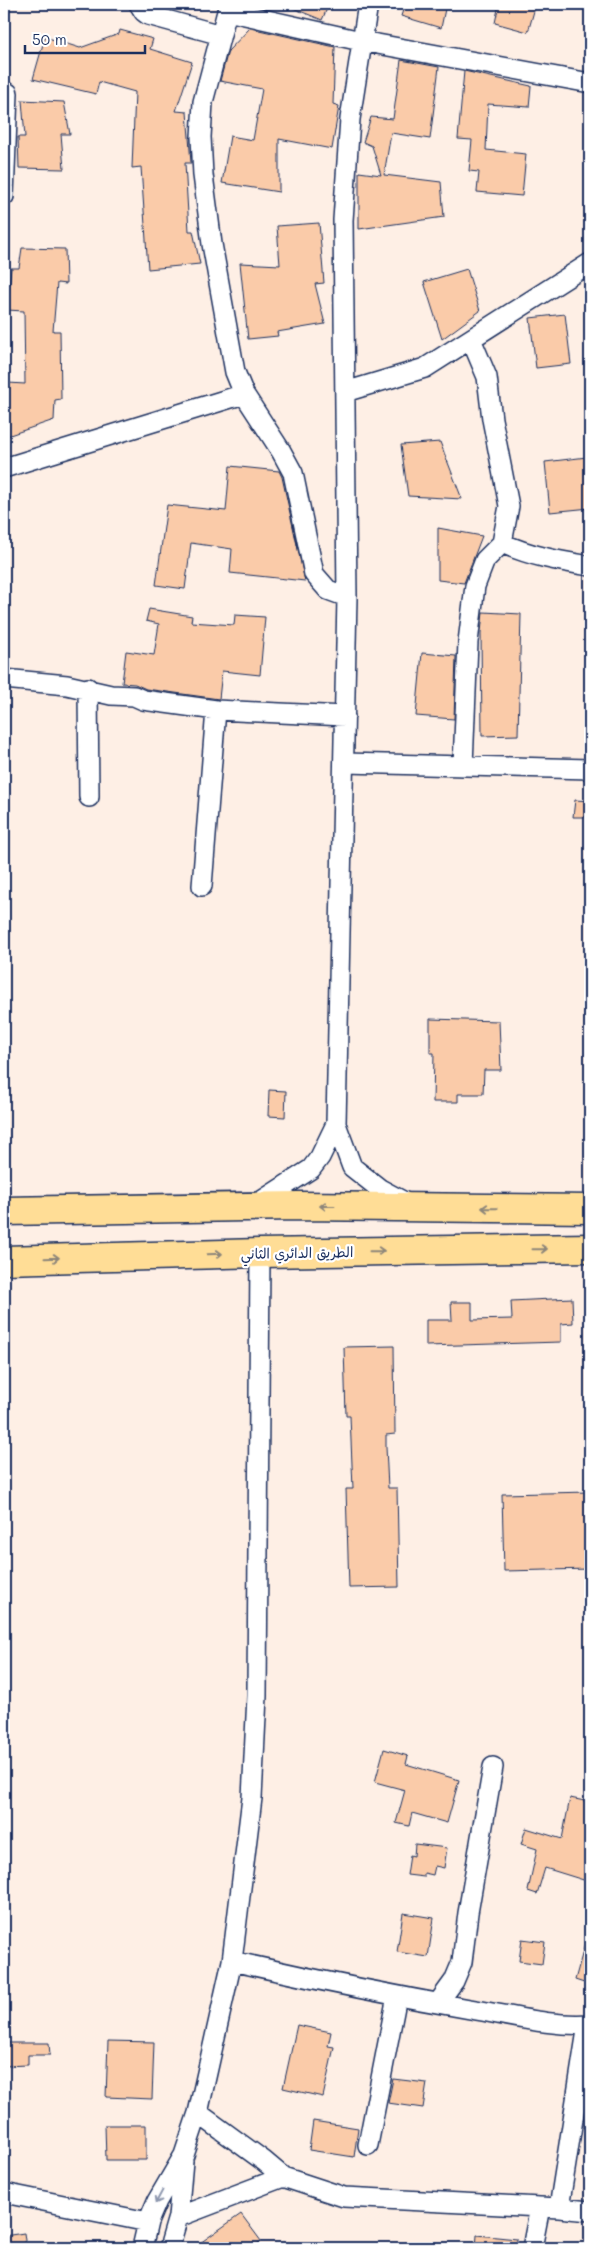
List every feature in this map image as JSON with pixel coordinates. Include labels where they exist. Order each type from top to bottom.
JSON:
[{"type":"highway","points":[[4,1220],[158,1215],[253,1206]]},
{"type":"highway","points":[[4,1211],[253,1206],[590,1209]]},
{"type":"highway","name":"الطريق الدائري الثاني","points":[[4,1260],[260,1253],[590,1248]]},
{"type":"street","points":[[139,4],[148,15],[221,35]]},
{"type":"street","points":[[368,4],[350,119],[343,220],[347,597],[336,1124],[352,1167],[380,1189],[414,1206]]},
{"type":"street","points":[[347,597],[328,590],[314,574],[293,474],[282,451],[244,394],[235,372],[212,244],[203,175],[201,137],[204,102],[228,7],[361,41],[590,83]]},
{"type":"street","points":[[4,196],[8,93]]},
{"type":"street","points":[[345,392],[425,368],[590,263]]},
{"type":"street","points":[[463,766],[468,642],[475,586],[486,560],[502,543],[509,506],[492,419],[488,377],[471,339]]},
{"type":"street","points":[[4,468],[244,394]]},
{"type":"street","points":[[502,543],[521,552],[590,566]]},
{"type":"street","points":[[4,679],[88,688],[111,695],[134,696],[143,700],[216,710],[345,716]]},
{"type":"street","points":[[88,688],[89,797]]},
{"type":"street","points":[[202,886],[216,710]]},
{"type":"street","points":[[345,763],[590,769]]},
{"type":"street","points":[[253,1206],[311,1169],[320,1157],[336,1124]]},
{"type":"street","points":[[142,2248],[148,2222],[157,2201],[184,2155],[198,2113],[232,1961],[252,1798],[257,1696],[260,1253]]},
{"type":"street","points":[[438,2003],[454,1981],[462,1962],[468,1913],[493,1767]]},
{"type":"street","points":[[232,1961],[333,1984],[397,1996],[561,2024],[589,2024],[559,2208]]},
{"type":"street","points":[[368,2145],[397,1996]]},
{"type":"street","points":[[198,2113],[283,2177],[344,2197],[590,2211]]},
{"type":"street","points":[[169,2248],[178,2218],[184,2155]]},
{"type":"street","points":[[178,2218],[283,2177]]},
{"type":"street","points":[[4,2193],[148,2222]]},
{"type":"street","points":[[532,2248],[540,2207]]},
{"type":"building","points":[[283,4],[329,4],[322,20]]},
{"type":"building","points":[[405,4],[446,4],[441,28],[401,16]]},
{"type":"building","points":[[499,4],[536,4],[528,32],[495,23]]},
{"type":"building","points":[[250,28],[335,47],[333,104],[339,106],[332,149],[279,139],[279,192],[222,183],[230,136],[253,140],[262,89],[220,81],[228,51]]},
{"type":"building","points":[[120,30],[153,39],[150,49],[192,62],[176,111],[187,112],[191,163],[185,163],[189,231],[193,231],[200,264],[148,269],[141,167],[132,168],[135,92],[99,82],[96,94],[33,79],[45,37],[80,48],[119,34]]},
{"type":"building","points":[[401,60],[439,67],[430,139],[391,133],[384,175],[441,182],[444,217],[359,229],[359,172],[381,175],[372,146],[363,142],[371,117],[393,119]]},
{"type":"building","points":[[464,71],[531,86],[529,107],[488,104],[486,150],[526,154],[522,196],[477,192],[479,172],[469,171],[472,140],[458,139]]},
{"type":"building","points":[[22,100],[64,102],[70,134],[61,134],[64,169],[19,168],[18,137],[25,137]]},
{"type":"building","points":[[319,223],[324,283],[315,284],[325,324],[277,332],[278,336],[248,339],[240,263],[280,265],[277,226]]},
{"type":"building","points":[[22,248],[65,249],[66,284],[57,283],[53,331],[60,331],[61,399],[55,400],[54,420],[4,437],[8,383],[25,384],[24,311],[7,310],[11,268],[19,268]]},
{"type":"building","points":[[467,269],[480,311],[442,339],[424,282]]},
{"type":"building","points":[[565,314],[571,364],[536,368],[530,318]]},
{"type":"building","points":[[440,442],[462,499],[408,496],[401,445]]},
{"type":"building","points":[[587,457],[590,508],[550,512],[545,462]]},
{"type":"building","points":[[230,466],[279,471],[282,477],[305,581],[230,573],[232,549],[191,543],[185,589],[156,585],[167,505],[226,511]]},
{"type":"building","points":[[438,528],[482,536],[464,583],[438,580]]},
{"type":"building","points":[[149,609],[192,616],[191,622],[234,625],[235,615],[265,617],[260,675],[222,671],[219,699],[146,689],[135,684],[122,683],[126,651],[154,655],[159,624],[146,621]]},
{"type":"building","points":[[483,612],[521,614],[518,735],[482,736],[481,633]]},
{"type":"building","points":[[422,653],[456,656],[454,719],[416,716]]},
{"type":"building","points":[[575,800],[590,801],[590,817],[573,817]]},
{"type":"building","points":[[430,1019],[499,1021],[501,1070],[484,1070],[483,1094],[458,1094],[458,1102],[433,1102],[434,1053],[430,1053]]},
{"type":"building","points":[[269,1090],[286,1091],[285,1117],[268,1116]]},
{"type":"building","points":[[572,1298],[573,1323],[561,1324],[561,1342],[426,1346],[426,1320],[452,1320],[451,1302],[472,1302],[472,1320],[512,1319],[511,1301]]},
{"type":"building","points":[[394,1346],[395,1434],[386,1435],[386,1447],[388,1488],[397,1488],[399,1587],[349,1588],[346,1489],[353,1489],[350,1416],[346,1416],[344,1347]]},
{"type":"building","points":[[590,1492],[590,1569],[504,1571],[502,1494]]},
{"type":"building","points":[[384,1749],[408,1756],[406,1764],[459,1780],[447,1823],[412,1813],[409,1826],[396,1823],[405,1790],[375,1782]]},
{"type":"building","points":[[570,1798],[590,1802],[590,1882],[545,1868],[537,1894],[528,1891],[537,1849],[521,1844],[526,1828],[562,1839]]},
{"type":"building","points":[[415,1844],[447,1848],[444,1868],[435,1866],[433,1875],[424,1873],[424,1877],[407,1875],[410,1855],[414,1856]]},
{"type":"building","points":[[403,1913],[434,1918],[428,1957],[397,1952]]},
{"type":"building","points":[[522,1939],[545,1942],[542,1964],[519,1961]]},
{"type":"building","points":[[586,1940],[590,1940],[590,1985],[575,1980]]},
{"type":"building","points":[[297,2025],[331,2032],[328,2046],[334,2047],[323,2097],[283,2088]]},
{"type":"building","points":[[108,2041],[154,2042],[152,2099],[106,2097]]},
{"type":"building","points":[[4,2043],[49,2043],[50,2055],[28,2055],[28,2065],[4,2066]]},
{"type":"building","points":[[393,2079],[427,2083],[423,2108],[388,2103]]},
{"type":"building","points":[[313,2121],[358,2128],[354,2157],[309,2150]]},
{"type":"building","points":[[105,2125],[146,2125],[146,2160],[106,2160]]},
{"type":"building","points":[[241,2214],[261,2241],[251,2248],[193,2248]]},
{"type":"building","points":[[24,2233],[26,2248],[4,2248],[4,2236]]},
{"type":"building","points":[[477,2235],[517,2239],[517,2248],[476,2248]]}]
